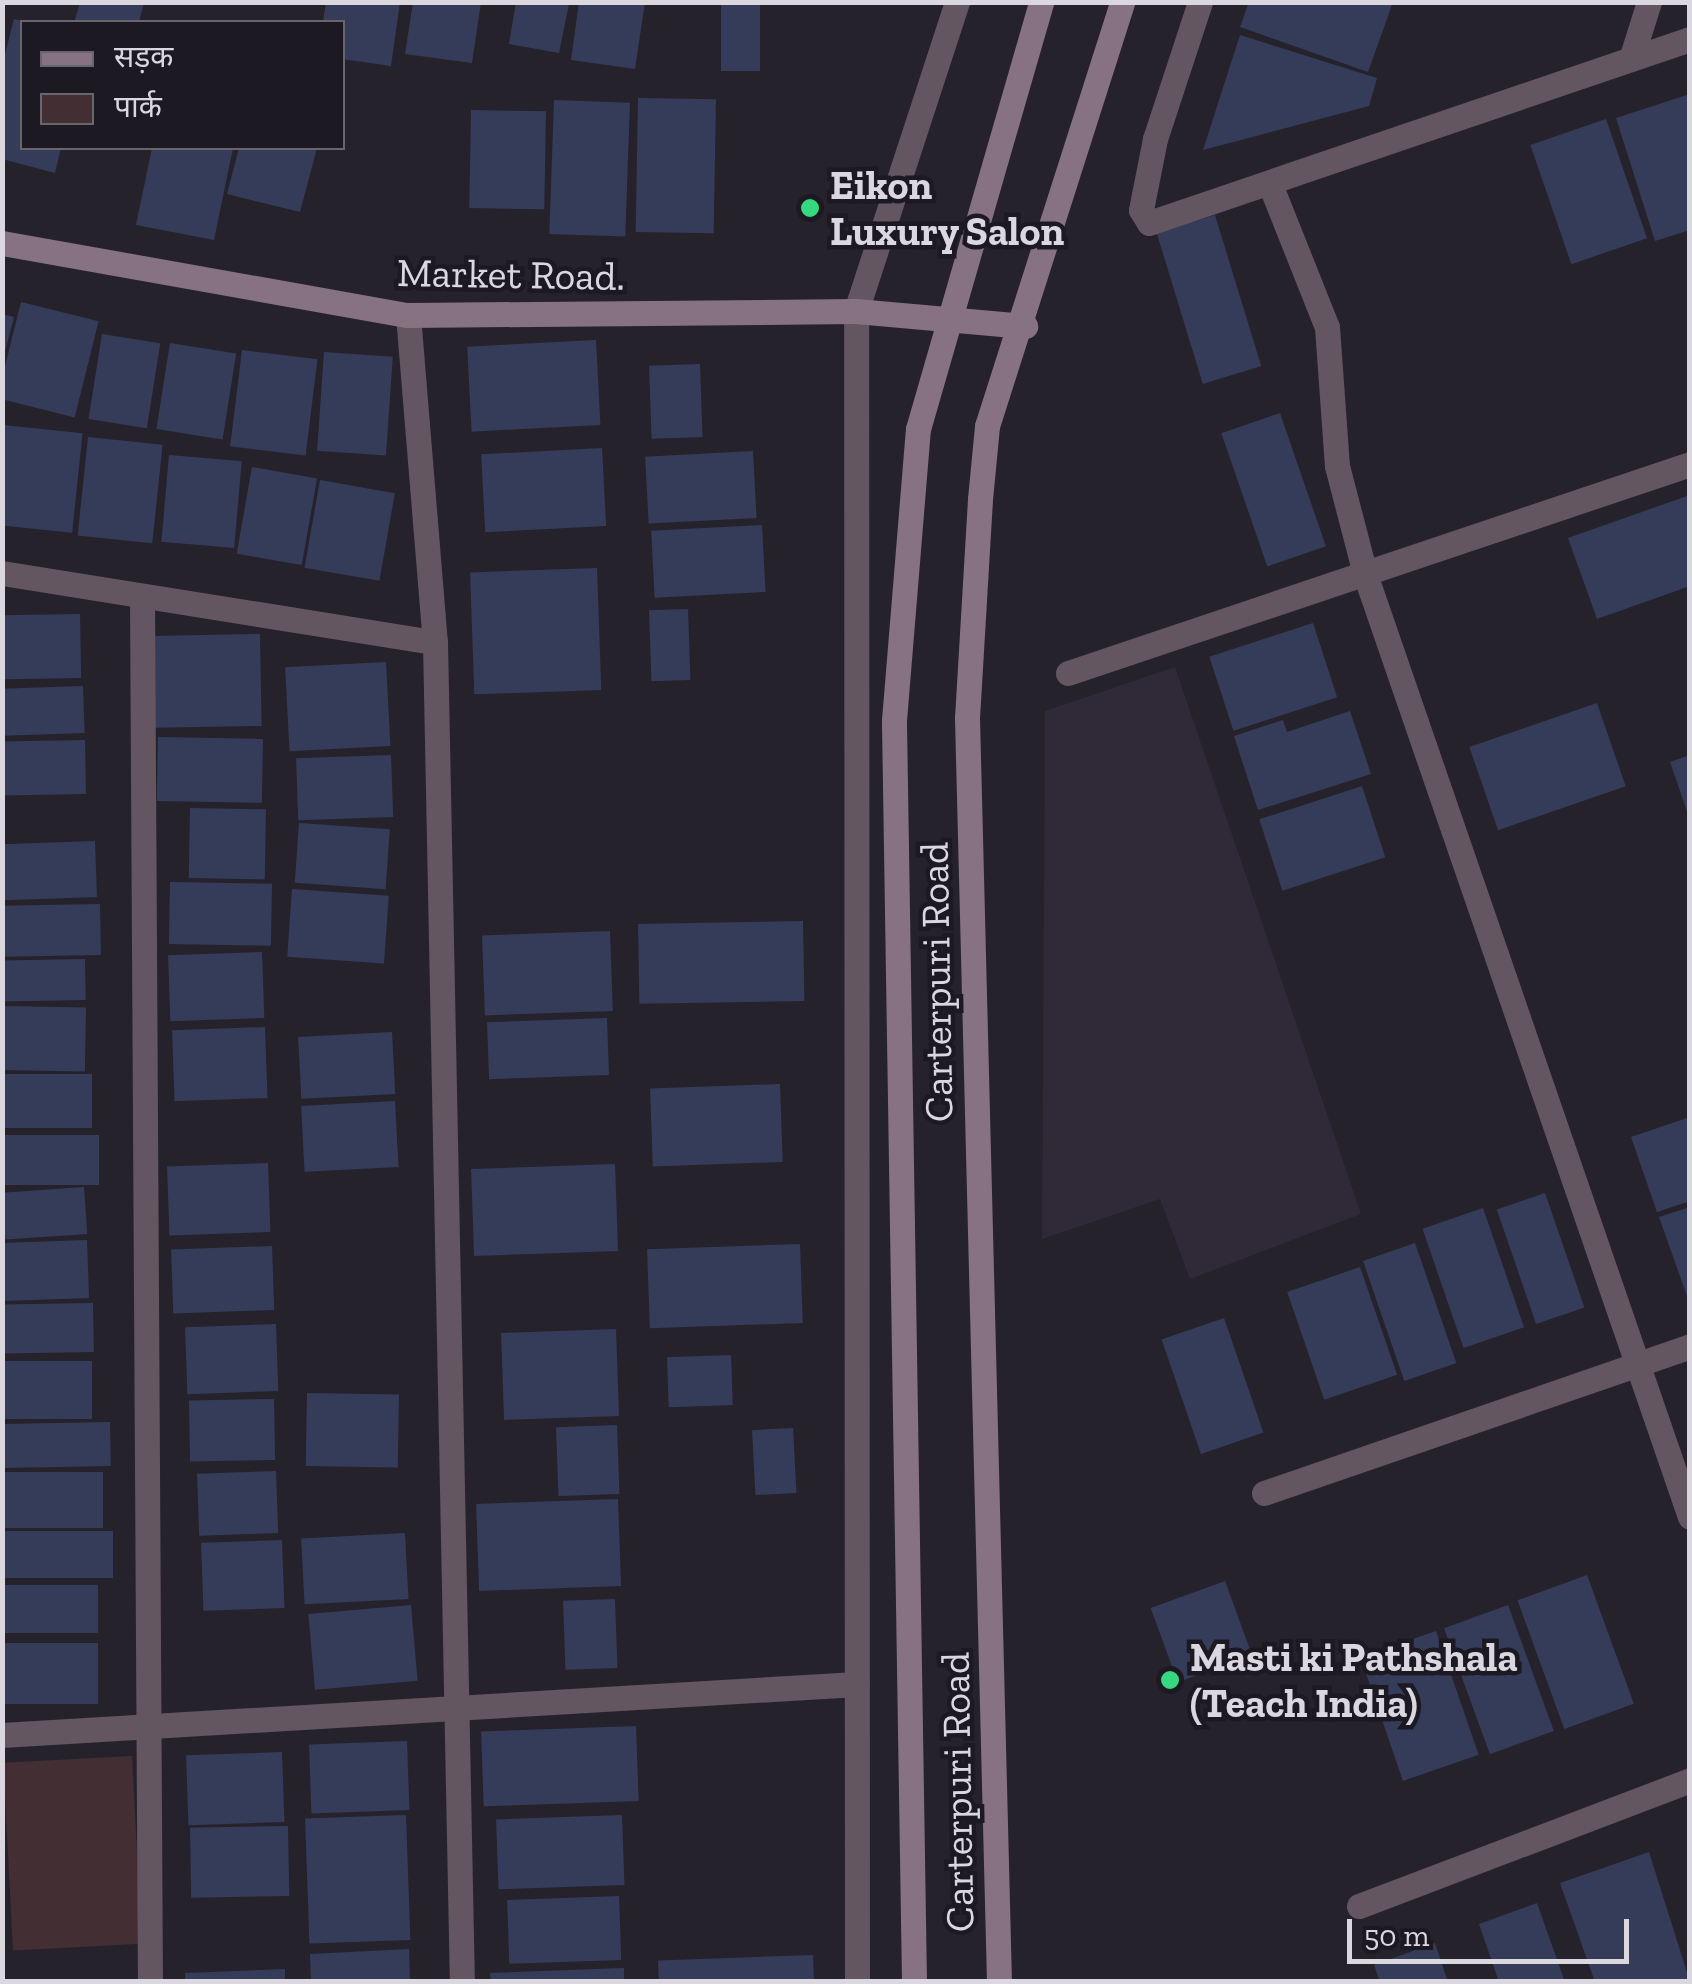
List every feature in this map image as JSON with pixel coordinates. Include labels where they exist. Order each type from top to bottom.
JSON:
[{"type":"main road","name":"Carterpuri Road","points":[[914,1982],[894,720],[918,429],[1041,2]]},
{"type":"main road","name":"Carterpuri Road","points":[[999,1982],[967,718],[987,426],[1025,326],[1122,2]]},
{"type":"main road","name":"Market Road.","points":[[2,242],[408,315],[856,311],[950,316],[1025,326]]},
{"type":"street","points":[[858,1982],[856,311],[957,2]]},
{"type":"street","points":[[1200,2],[1141,210],[1149,223],[1690,39]]},
{"type":"street","points":[[1631,59],[1649,2]]},
{"type":"street","points":[[1270,184],[1327,327],[1337,466],[1366,577],[1690,1517]]},
{"type":"street","points":[[408,315],[436,642],[462,1982]]},
{"type":"street","points":[[1068,673],[1366,577],[1690,464]]},
{"type":"street","points":[[2,573],[142,600],[436,642]]},
{"type":"street","points":[[142,600],[154,1726],[150,1982]]},
{"type":"street","points":[[1264,1493],[1690,1346]]},
{"type":"street","points":[[2,1735],[856,1684]]},
{"type":"street","points":[[1359,1906],[1690,1780]]},
{"type":"shaded area","points":[[1175,667],[1361,1214],[1190,1279],[1160,1199],[1042,1239],[1045,711]]},
{"type":"green space","points":[[132,1756],[142,1944],[13,1950],[3,1763]]},
{"type":"building","points":[[80,2],[144,2],[140,20],[75,20]]},
{"type":"building","points":[[326,2],[400,2],[391,66],[345,59],[345,20],[323,20]]},
{"type":"building","points":[[413,2],[481,2],[472,63],[405,54]]},
{"type":"building","points":[[516,2],[569,4],[559,53],[509,44]]},
{"type":"building","points":[[579,2],[645,2],[635,69],[571,60]]},
{"type":"building","points":[[721,2],[760,2],[760,71],[721,71]]},
{"type":"building","points":[[1249,2],[1393,2],[1368,72],[1240,27]]},
{"type":"building","points":[[14,19],[20,20],[20,150],[61,150],[55,173],[2,159],[2,66]]},
{"type":"building","points":[[1240,35],[1377,78],[1369,106],[1203,150]]},
{"type":"building","points":[[1690,94],[1690,230],[1655,241],[1616,118]]},
{"type":"building","points":[[638,98],[716,99],[714,233],[636,232]]},
{"type":"building","points":[[554,100],[630,103],[625,237],[549,234]]},
{"type":"building","points":[[471,110],[546,111],[544,209],[469,208]]},
{"type":"building","points":[[1606,119],[1647,238],[1571,264],[1530,145]]},
{"type":"building","points":[[152,150],[233,150],[214,240],[136,225]]},
{"type":"building","points":[[238,150],[316,150],[300,212],[227,194]]},
{"type":"building","points":[[1215,215],[1261,366],[1203,384],[1157,233]]},
{"type":"building","points":[[21,302],[99,321],[75,417],[2,399],[2,378]]},
{"type":"building","points":[[2,314],[14,317],[4,355],[2,355]]},
{"type":"building","points":[[102,334],[160,343],[147,428],[89,419]]},
{"type":"building","points":[[596,340],[600,425],[472,432],[467,347]]},
{"type":"building","points":[[170,343],[236,353],[223,439],[156,429]]},
{"type":"building","points":[[242,350],[317,359],[306,456],[230,446]]},
{"type":"building","points":[[324,352],[393,357],[386,456],[317,451]]},
{"type":"building","points":[[700,364],[703,437],[652,439],[649,366]]},
{"type":"building","points":[[1280,413],[1326,546],[1267,567],[1221,433]]},
{"type":"building","points":[[3,425],[83,433],[72,533],[2,525]]},
{"type":"building","points":[[88,437],[163,445],[152,543],[78,535]]},
{"type":"building","points":[[602,448],[606,526],[485,532],[481,454]]},
{"type":"building","points":[[753,451],[757,518],[649,524],[645,457]]},
{"type":"building","points":[[169,455],[242,461],[234,548],[161,542]]},
{"type":"building","points":[[252,467],[317,478],[302,565],[237,554]]},
{"type":"building","points":[[320,480],[395,493],[379,581],[305,568]]},
{"type":"building","points":[[1690,495],[1690,586],[1597,619],[1568,538]]},
{"type":"building","points":[[762,525],[766,592],[655,598],[651,531]]},
{"type":"building","points":[[597,568],[601,690],[474,694],[470,572]]},
{"type":"building","points":[[688,609],[690,680],[652,681],[649,610]]},
{"type":"building","points":[[80,614],[81,678],[3,679],[2,615]]},
{"type":"building","points":[[1313,623],[1337,697],[1233,731],[1209,657]]},
{"type":"building","points":[[260,634],[262,726],[154,728],[152,636]]},
{"type":"building","points":[[386,662],[390,746],[290,751],[285,667]]},
{"type":"building","points":[[83,686],[85,733],[4,736],[2,689]]},
{"type":"building","points":[[1597,703],[1626,786],[1498,830],[1469,747]]},
{"type":"building","points":[[1350,711],[1371,774],[1258,810],[1234,736],[1283,720],[1287,732]]},
{"type":"building","points":[[158,737],[263,739],[262,803],[157,801]]},
{"type":"building","points":[[85,740],[86,794],[3,795],[2,741]]},
{"type":"building","points":[[391,755],[393,817],[298,820],[296,758]]},
{"type":"building","points":[[1690,755],[1690,816],[1689,817],[1670,762]]},
{"type":"building","points":[[1362,786],[1385,857],[1282,891],[1259,819]]},
{"type":"building","points":[[190,808],[266,809],[265,879],[189,878]]},
{"type":"building","points":[[299,823],[390,829],[386,889],[295,883]]},
{"type":"building","points":[[95,841],[97,897],[4,900],[2,844]]},
{"type":"building","points":[[170,882],[272,884],[271,946],[169,944]]},
{"type":"building","points":[[292,889],[389,896],[384,964],[287,957]]},
{"type":"building","points":[[100,904],[101,955],[3,957],[2,906]]},
{"type":"building","points":[[803,921],[804,1001],[639,1004],[638,924]]},
{"type":"building","points":[[610,931],[613,1011],[485,1015],[482,935]]},
{"type":"building","points":[[262,952],[264,1018],[170,1021],[168,955]]},
{"type":"building","points":[[85,959],[86,1000],[3,1001],[2,960]]},
{"type":"building","points":[[2,1006],[86,1007],[85,1071],[2,1070]]},
{"type":"building","points":[[607,1018],[609,1075],[489,1079],[487,1022]]},
{"type":"building","points":[[265,1027],[267,1098],[175,1101],[172,1030]]},
{"type":"building","points":[[392,1032],[395,1094],[301,1099],[298,1037]]},
{"type":"building","points":[[2,1074],[92,1074],[92,1128],[2,1128]]},
{"type":"building","points":[[780,1084],[783,1162],[653,1166],[650,1089]]},
{"type":"building","points":[[395,1101],[398,1167],[305,1172],[301,1106]]},
{"type":"building","points":[[1690,1117],[1690,1201],[1657,1212],[1631,1137]]},
{"type":"building","points":[[2,1135],[99,1135],[99,1185],[2,1185]]},
{"type":"building","points":[[268,1163],[270,1232],[169,1235],[167,1167]]},
{"type":"building","points":[[615,1164],[618,1251],[474,1256],[471,1169]]},
{"type":"building","points":[[84,1187],[87,1234],[5,1240],[2,1193]]},
{"type":"building","points":[[1545,1193],[1584,1307],[1536,1324],[1497,1210]]},
{"type":"building","points":[[1690,1207],[1690,1295],[1687,1296],[1659,1217]]},
{"type":"building","points":[[1483,1208],[1524,1327],[1464,1348],[1422,1229]]},
{"type":"building","points":[[87,1240],[89,1298],[4,1301],[2,1243]]},
{"type":"building","points":[[1415,1243],[1456,1363],[1404,1381],[1363,1261]]},
{"type":"building","points":[[800,1244],[803,1323],[650,1328],[647,1249]]},
{"type":"building","points":[[272,1246],[274,1310],[173,1313],[171,1250]]},
{"type":"building","points":[[1360,1267],[1397,1375],[1324,1400],[1287,1292]]},
{"type":"building","points":[[93,1303],[94,1352],[3,1354],[2,1305]]},
{"type":"building","points":[[1224,1318],[1263,1432],[1201,1454],[1162,1339]]},
{"type":"building","points":[[276,1324],[278,1391],[187,1394],[185,1327]]},
{"type":"building","points":[[616,1329],[619,1416],[504,1420],[501,1333]]},
{"type":"building","points":[[731,1355],[733,1405],[669,1407],[667,1357]]},
{"type":"building","points":[[2,1361],[92,1361],[92,1419],[2,1419]]},
{"type":"building","points":[[307,1393],[399,1395],[398,1468],[306,1466]]},
{"type":"building","points":[[274,1399],[275,1460],[190,1461],[189,1400]]},
{"type":"building","points":[[110,1422],[111,1466],[3,1468],[2,1424]]},
{"type":"building","points":[[617,1425],[619,1494],[558,1496],[556,1427]]},
{"type":"building","points":[[793,1428],[796,1493],[755,1495],[752,1430]]},
{"type":"building","points":[[276,1471],[278,1533],[199,1536],[197,1474]]},
{"type":"building","points":[[2,1472],[103,1472],[103,1528],[2,1528]]},
{"type":"building","points":[[618,1499],[621,1586],[479,1591],[476,1504]]},
{"type":"building","points":[[2,1531],[113,1531],[113,1578],[2,1578]]},
{"type":"building","points":[[405,1533],[408,1599],[305,1604],[301,1538]]},
{"type":"building","points":[[282,1540],[284,1608],[203,1611],[201,1543]]},
{"type":"building","points":[[1587,1575],[1634,1704],[1564,1729],[1517,1600]]},
{"type":"building","points":[[1225,1581],[1252,1655],[1178,1682],[1151,1608]]},
{"type":"building","points":[[2,1585],[98,1585],[98,1633],[2,1633]]},
{"type":"building","points":[[615,1599],[617,1668],[565,1670],[563,1601]]},
{"type":"building","points":[[411,1605],[418,1681],[315,1690],[308,1614]]},
{"type":"building","points":[[1508,1605],[1554,1731],[1490,1754],[1444,1628]]},
{"type":"building","points":[[1436,1631],[1479,1755],[1403,1781],[1360,1657]]},
{"type":"building","points":[[2,1643],[98,1643],[98,1704],[2,1704]]},
{"type":"building","points":[[636,1726],[639,1801],[484,1806],[481,1731]]},
{"type":"building","points":[[407,1741],[409,1810],[311,1813],[309,1744]]},
{"type":"building","points":[[282,1752],[284,1822],[189,1825],[186,1755]]},
{"type":"building","points":[[406,1815],[410,1940],[309,1943],[305,1819]]},
{"type":"building","points":[[622,1815],[624,1885],[499,1889],[496,1819]]},
{"type":"building","points":[[288,1826],[289,1896],[191,1898],[190,1828]]},
{"type":"building","points":[[1649,1852],[1690,1982],[1595,1982],[1560,1883]]},
{"type":"building","points":[[619,1896],[621,1960],[509,1964],[507,1900]]},
{"type":"building","points":[[1537,1903],[1565,1982],[1499,1982],[1479,1924]]},
{"type":"building","points":[[1435,1943],[1448,1982],[1380,1982],[1374,1965]]},
{"type":"building","points":[[409,1949],[410,1982],[311,1982],[310,1954]]},
{"type":"building","points":[[813,1955],[814,1982],[659,1982],[658,1960]]},
{"type":"building","points":[[624,1968],[624,1982],[491,1982],[490,1973]]},
{"type":"building","points":[[285,1969],[285,1982],[185,1982],[185,1973]]},
{"type":"place","name":"Eikon Luxury Salon","points":[[810,208]]},
{"type":"place","name":"Masti ki Pathshala (Teach India)","points":[[1170,1680]]}]
